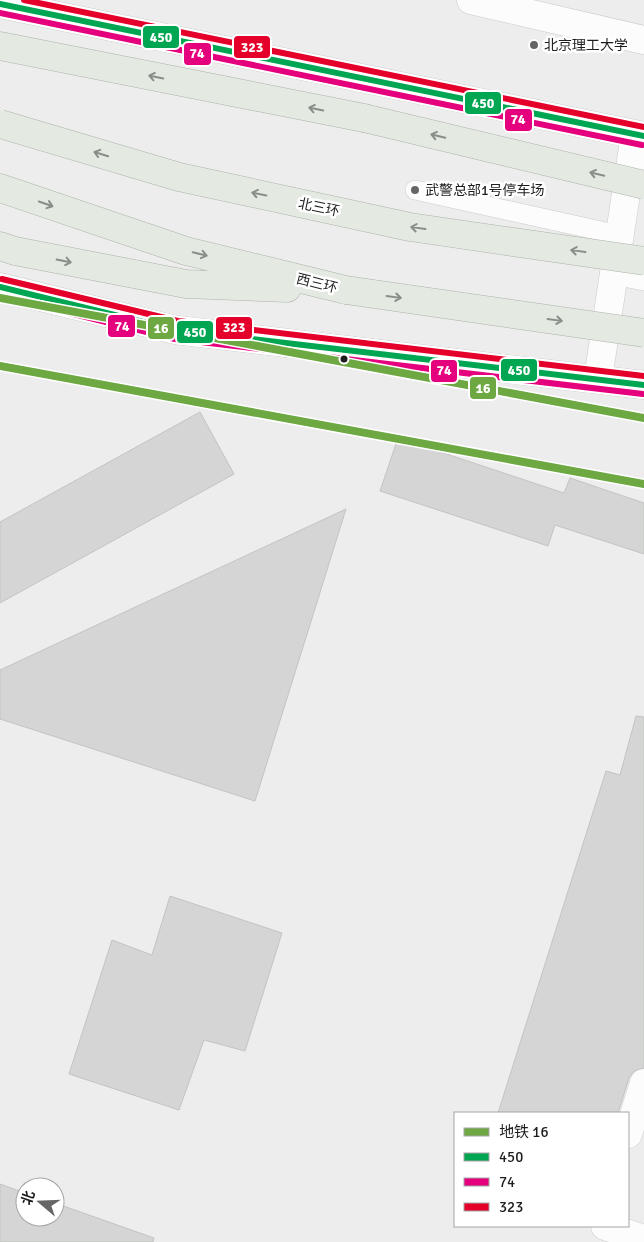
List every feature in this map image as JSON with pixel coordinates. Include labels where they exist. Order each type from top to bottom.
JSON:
[{"type":"highway","points":[[0,46],[364,118],[644,185]]},
{"type":"highway","name":"北三环","points":[[0,124],[179,177],[400,224],[644,261]]},
{"type":"highway","name":"西三环","points":[[0,188],[186,251],[346,290],[644,333]]},
{"type":"highway","points":[[0,246],[16,252],[186,284],[346,290]]},
{"type":"street","points":[[471,0],[644,40]]},
{"type":"street","points":[[0,4],[639,135],[619,235],[598,379]]},
{"type":"street","points":[[0,287],[176,330],[644,385]]},
{"type":"street","points":[[629,1131],[644,1083]]},
{"type":"street","points":[[608,1227],[644,1239]]},
{"type":"lane","points":[[415,190],[619,235]]},
{"type":"lane","points":[[614,275],[644,281]]},
{"type":"building","points":[[200,412],[234,474],[0,603],[0,522]]},
{"type":"building","points":[[398,438],[564,493],[570,478],[644,503],[644,554],[555,525],[548,546],[380,491]]},
{"type":"building","points":[[346,509],[255,801],[0,719],[0,670]]},
{"type":"building","points":[[636,716],[644,717],[644,1068],[634,1071],[629,1078],[618,1112],[498,1112],[606,771],[620,775]]},
{"type":"building","points":[[170,896],[282,933],[245,1051],[204,1040],[179,1110],[69,1074],[112,940],[152,955]]},
{"type":"building","points":[[0,1184],[15,1189],[15,1227],[65,1227],[65,1207],[154,1238],[153,1242],[0,1242]]},
{"type":"metro line","name":"16","points":[[0,298],[644,418]]},
{"type":"metro line","name":"16","points":[[0,366],[644,484]]},
{"type":"transit line","name":"323","points":[[24,0],[644,127]]},
{"type":"transit line","name":"450","points":[[0,4],[644,136]]},
{"type":"transit line","name":"74","points":[[0,13],[642,145]]},
{"type":"transit line","name":"323","points":[[2,279],[178,321],[644,376]]},
{"type":"transit line","name":"450","points":[[0,287],[176,330],[644,385]]},
{"type":"transit line","name":"74","points":[[0,296],[175,339],[643,394]]},
{"type":"place","name":"北京理工大学","points":[[534,45]]},
{"type":"place","name":"武警总部1号停车场","points":[[415,190]]}]
